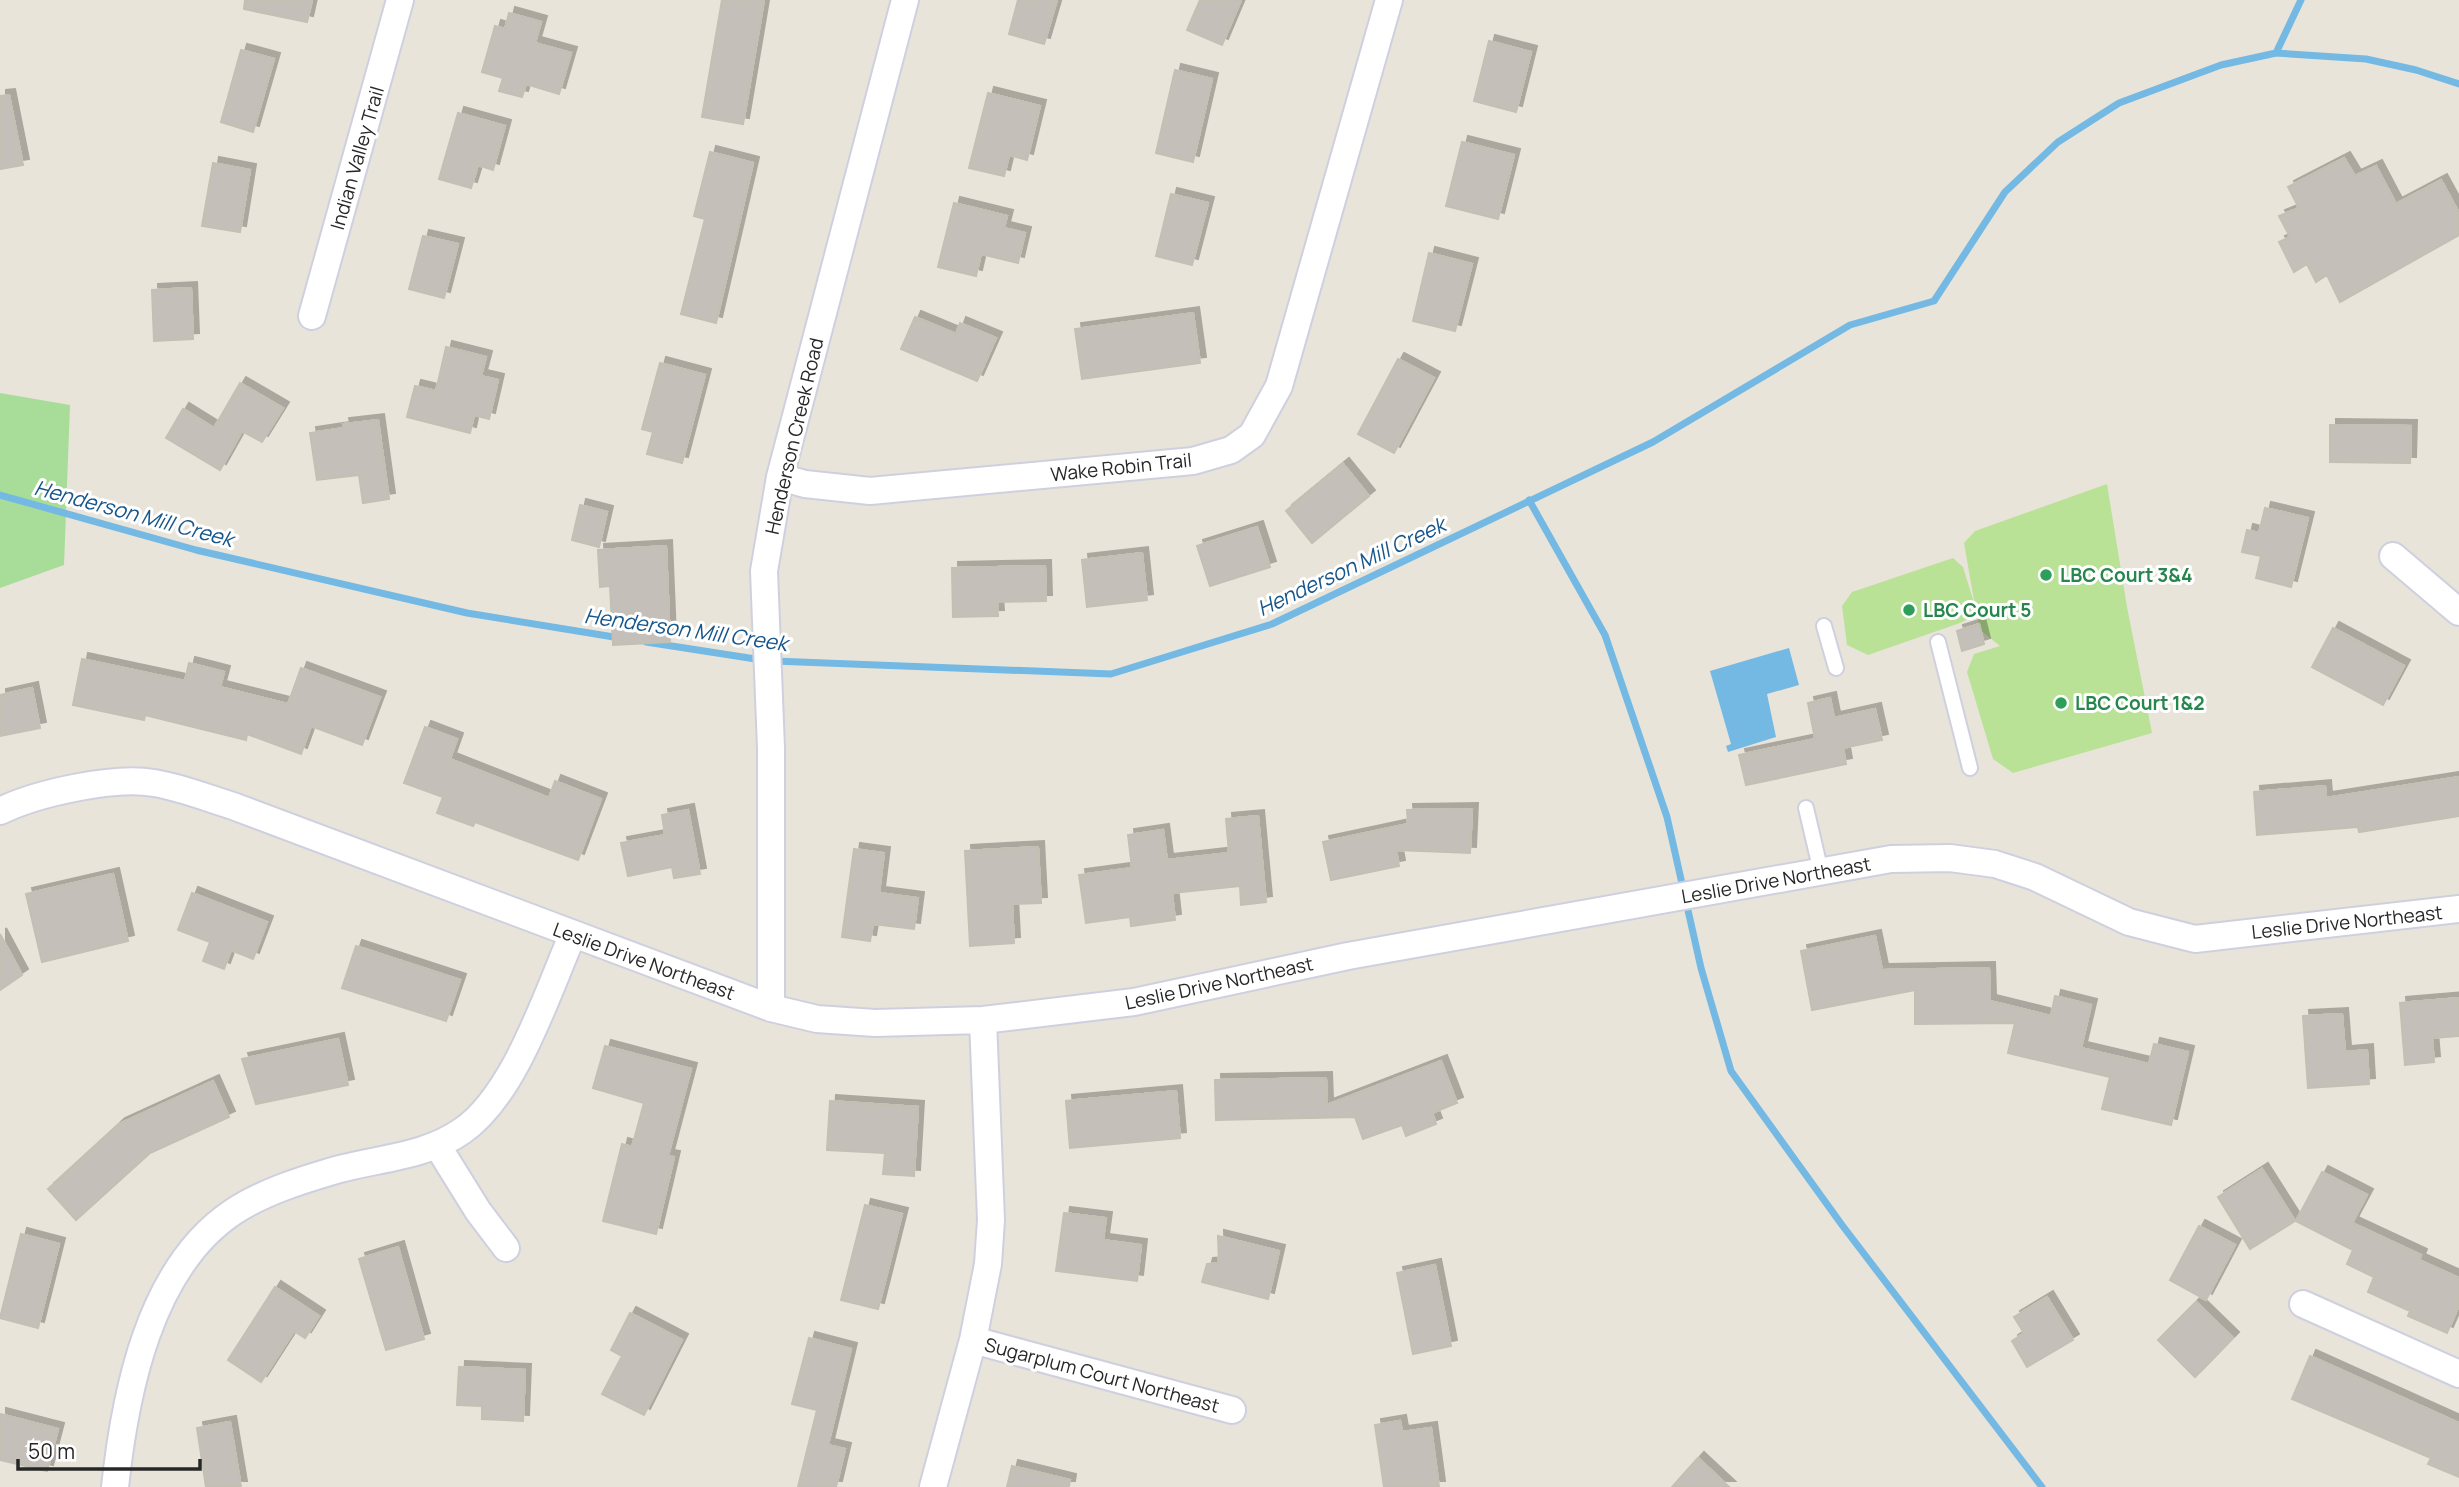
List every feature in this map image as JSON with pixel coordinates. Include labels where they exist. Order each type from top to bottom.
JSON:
[{"type":"street","name":"Indian Valley Trail","points":[[312,316],[400,0]]},
{"type":"street","name":"Henderson Creek Road","points":[[771,1008],[771,748],[764,570],[780,477],[905,0]]},
{"type":"street","name":"Wake Robin Trail","points":[[780,477],[805,484],[870,491],[1194,461],[1231,450],[1252,435],[1279,386],[1389,0]]},
{"type":"street","points":[[2393,556],[2459,612]]},
{"type":"street","name":"Leslie Drive Northeast","points":[[0,811],[19,802],[109,782],[154,783],[233,806],[771,1008],[817,1019],[875,1023],[983,1020],[1134,1002],[1348,956],[1891,859],[1950,858],[1995,864],[2035,877],[2129,922],[2195,939],[2459,909]]},
{"type":"street","points":[[115,1487],[122,1426],[144,1339],[170,1285],[207,1234],[232,1213],[256,1199],[338,1169],[438,1145],[464,1130],[494,1100],[511,1076],[573,934]]},
{"type":"street","points":[[933,1487],[973,1340],[988,1264],[991,1220],[983,1020]]},
{"type":"street","points":[[438,1145],[478,1211],[506,1248]]},
{"type":"street","points":[[2303,1304],[2459,1374]]},
{"type":"street","name":"Sugarplum Court Northeast","points":[[973,1340],[1232,1410]]},
{"type":"lane","points":[[1824,626],[1836,668]]},
{"type":"lane","points":[[1938,642],[1970,768]]},
{"type":"lane","points":[[1806,808],[1821,872]]},
{"type":"green space","points":[[0,393],[70,405],[64,565],[0,588]]},
{"type":"green space","points":[[2107,484],[2127,607],[2152,733],[2013,773],[1993,759],[1967,672],[1974,654],[2000,646],[1980,630],[1977,615],[1868,655],[1847,645],[1842,606],[1852,592],[1953,558],[1963,567],[1975,606],[1964,543],[1975,531]]},
{"type":"water","points":[[1789,648],[1799,685],[1767,694],[1776,737],[1728,752],[1726,746],[1731,744],[1710,671]]},
{"type":"building","points":[[245,0],[312,0],[307,22],[244,9]]},
{"type":"building","points":[[722,0],[764,0],[743,124],[702,117]]},
{"type":"building","points":[[1018,0],[1057,0],[1044,44],[1009,34]]},
{"type":"building","points":[[1200,0],[1241,0],[1222,45],[1187,30]]},
{"type":"building","points":[[509,13],[541,22],[535,43],[571,53],[559,94],[526,84],[522,97],[499,91],[503,78],[482,72],[495,26],[505,29]]},
{"type":"building","points":[[1489,41],[1531,52],[1516,112],[1474,101]]},
{"type":"building","points":[[241,50],[274,59],[253,132],[221,122]]},
{"type":"building","points":[[1175,70],[1212,79],[1193,162],[1156,153]]},
{"type":"building","points":[[988,93],[1040,106],[1027,160],[1009,155],[1004,176],[969,168]]},
{"type":"building","points":[[9,95],[23,165],[0,169],[0,96]]},
{"type":"building","points":[[458,113],[505,126],[493,170],[478,165],[471,188],[439,179]]},
{"type":"building","points":[[1462,142],[1514,155],[1498,219],[1446,206]]},
{"type":"building","points":[[710,152],[753,163],[716,323],[681,314],[705,219],[694,216]]},
{"type":"building","points":[[2344,158],[2355,176],[2376,166],[2396,204],[2441,180],[2459,213],[2459,235],[2340,302],[2327,275],[2316,282],[2307,264],[2294,272],[2279,242],[2290,237],[2279,216],[2299,208],[2288,187]]},
{"type":"building","points":[[213,163],[250,170],[240,232],[202,226]]},
{"type":"building","points":[[1171,194],[1208,203],[1192,265],[1156,256]]},
{"type":"building","points":[[954,203],[1007,216],[1004,228],[1025,233],[1018,263],[981,254],[976,276],[938,267]]},
{"type":"building","points":[[423,236],[458,244],[444,298],[409,289]]},
{"type":"building","points":[[1429,253],[1472,264],[1455,331],[1413,321]]},
{"type":"building","points":[[191,288],[193,339],[154,341],[152,290]]},
{"type":"building","points":[[1193,313],[1200,363],[1082,379],[1075,329]]},
{"type":"building","points":[[915,317],[956,334],[960,323],[996,338],[977,381],[901,349]]},
{"type":"building","points":[[446,347],[486,357],[481,376],[498,380],[489,419],[474,415],[470,433],[407,417],[415,386],[436,391]]},
{"type":"building","points":[[1398,359],[1434,378],[1394,453],[1358,434]]},
{"type":"building","points":[[660,363],[705,375],[682,463],[647,454],[653,432],[642,429]]},
{"type":"building","points":[[240,383],[283,408],[262,442],[242,431],[220,470],[166,438],[183,409],[214,428]]},
{"type":"building","points":[[378,420],[389,499],[363,503],[359,475],[317,480],[310,433],[344,428],[343,424]]},
{"type":"building","points":[[2330,425],[2411,426],[2410,463],[2330,462]]},
{"type":"building","points":[[1343,464],[1369,496],[1312,543],[1286,511]]},
{"type":"building","points":[[580,505],[607,512],[599,547],[572,540]]},
{"type":"building","points":[[2265,508],[2308,518],[2291,587],[2256,578],[2261,556],[2242,552],[2247,530],[2259,533]]},
{"type":"building","points":[[1257,527],[1270,567],[1210,586],[1197,546]]},
{"type":"building","points":[[666,546],[670,642],[613,645],[610,586],[600,587],[598,550]]},
{"type":"building","points":[[1142,553],[1147,600],[1087,607],[1082,560]]},
{"type":"building","points":[[1045,566],[1046,601],[997,602],[998,616],[953,617],[952,568]]},
{"type":"building","points":[[1979,624],[1984,644],[1962,651],[1957,631]]},
{"type":"building","points":[[2333,628],[2404,666],[2383,705],[2312,667]]},
{"type":"building","points":[[82,659],[185,681],[189,663],[224,672],[220,687],[288,704],[301,668],[380,697],[362,745],[311,726],[301,754],[247,734],[246,740],[145,715],[144,720],[73,705]]},
{"type":"building","points":[[32,688],[40,728],[0,736],[0,695]]},
{"type":"building","points":[[1830,698],[1834,718],[1875,709],[1882,740],[1843,748],[1846,764],[1746,785],[1739,755],[1815,739],[1808,703]]},
{"type":"building","points":[[425,727],[457,739],[450,759],[549,798],[555,781],[601,799],[578,860],[475,822],[473,826],[437,813],[443,797],[404,783]]},
{"type":"building","points":[[2459,777],[2459,816],[2359,832],[2358,827],[2257,835],[2254,792],[2325,786],[2326,798]]},
{"type":"building","points":[[1472,809],[1470,853],[1396,850],[1399,866],[1331,880],[1323,842],[1408,824],[1407,810]]},
{"type":"building","points":[[688,810],[700,874],[674,878],[672,867],[628,876],[621,843],[665,835],[662,815]]},
{"type":"building","points":[[1258,816],[1266,902],[1241,905],[1240,886],[1172,893],[1175,920],[1131,926],[1130,917],[1086,923],[1079,875],[1132,868],[1128,835],[1163,830],[1167,860],[1229,853],[1226,819]]},
{"type":"building","points":[[1038,847],[1041,903],[1012,904],[1014,943],[970,946],[965,851]]},
{"type":"building","points":[[854,849],[884,853],[879,893],[918,898],[914,929],[873,924],[870,941],[842,937]]},
{"type":"building","points":[[113,874],[128,941],[42,962],[26,894]]},
{"type":"building","points":[[192,893],[267,922],[253,959],[231,950],[224,969],[203,961],[210,942],[178,930]]},
{"type":"building","points":[[0,934],[22,975],[0,990]]},
{"type":"building","points":[[1875,936],[1882,970],[1989,968],[1990,1001],[2051,1016],[2055,996],[2091,1005],[2081,1048],[2149,1064],[2154,1044],[2188,1052],[2171,1125],[2102,1109],[2110,1077],[2008,1053],[2015,1023],[1915,1024],[1915,990],[1812,1010],[1801,951]]},
{"type":"building","points":[[356,946],[460,980],[446,1021],[342,988]]},
{"type":"building","points":[[2459,998],[2459,1036],[2432,1038],[2434,1062],[2405,1065],[2400,1003]]},
{"type":"building","points":[[2342,1014],[2345,1052],[2367,1050],[2369,1084],[2308,1088],[2303,1016]]},
{"type":"building","points":[[338,1039],[348,1085],[256,1104],[242,1059]]},
{"type":"building","points":[[605,1046],[691,1069],[668,1156],[674,1157],[656,1234],[603,1221],[622,1144],[632,1147],[644,1103],[593,1088]]},
{"type":"building","points":[[1441,1061],[1457,1103],[1432,1113],[1436,1124],[1406,1136],[1402,1125],[1363,1139],[1355,1117],[1216,1120],[1215,1080],[1326,1078],[1327,1105]]},
{"type":"building","points":[[213,1081],[229,1117],[150,1153],[76,1220],[48,1189],[119,1124]]},
{"type":"building","points":[[1176,1091],[1180,1138],[1070,1148],[1066,1101]]},
{"type":"building","points":[[830,1101],[918,1107],[914,1176],[883,1174],[885,1153],[827,1150]]},
{"type":"building","points":[[2262,1169],[2295,1221],[2250,1249],[2218,1197]]},
{"type":"building","points":[[2322,1172],[2367,1195],[2352,1223],[2421,1255],[2419,1260],[2459,1278],[2459,1305],[2447,1333],[2408,1316],[2410,1311],[2368,1292],[2374,1277],[2347,1264],[2353,1250],[2296,1221]]},
{"type":"building","points":[[865,1205],[902,1214],[878,1309],[841,1300]]},
{"type":"building","points":[[1064,1213],[1106,1218],[1103,1240],[1141,1245],[1137,1281],[1056,1271]]},
{"type":"building","points":[[2199,1226],[2235,1245],[2206,1300],[2170,1280]]},
{"type":"building","points":[[21,1234],[59,1244],[38,1328],[0,1318]]},
{"type":"building","points":[[1218,1236],[1279,1251],[1268,1299],[1202,1282],[1207,1264],[1219,1263]]},
{"type":"building","points":[[398,1247],[424,1339],[386,1350],[359,1259]]},
{"type":"building","points":[[1435,1265],[1451,1346],[1413,1354],[1397,1273]]},
{"type":"building","points":[[275,1287],[319,1316],[305,1338],[294,1331],[261,1382],[228,1360]]},
{"type":"building","points":[[2047,1297],[2073,1340],[2027,1367],[2012,1341],[2024,1333],[2014,1317]]},
{"type":"building","points":[[2196,1302],[2233,1338],[2195,1377],[2158,1340]]},
{"type":"building","points":[[630,1313],[682,1340],[644,1415],[602,1394],[622,1356],[611,1350]]},
{"type":"building","points":[[809,1338],[851,1349],[828,1445],[845,1449],[836,1487],[798,1487],[817,1410],[792,1404]]},
{"type":"building","points":[[2310,1356],[2459,1423],[2459,1477],[2428,1464],[2431,1458],[2292,1399]]},
{"type":"building","points":[[459,1367],[525,1370],[523,1421],[482,1419],[482,1406],[457,1405]]},
{"type":"building","points":[[0,1414],[58,1429],[47,1471],[0,1460]]},
{"type":"building","points":[[1400,1421],[1402,1432],[1431,1428],[1439,1487],[1384,1487],[1375,1425]]},
{"type":"building","points":[[230,1422],[241,1487],[206,1487],[197,1428]]},
{"type":"building","points":[[1698,1458],[1729,1487],[1672,1487]]},
{"type":"building","points":[[1012,1466],[1070,1480],[1069,1487],[1007,1487]]},
{"type":"waterway","name":"Henderson Mill Creek","points":[[2276,53],[2301,0]]},
{"type":"waterway","name":"Henderson Mill Creek","points":[[774,661],[1111,674],[1272,624],[1653,442],[1850,325],[1934,301],[2005,192],[2058,142],[2119,103],[2221,65],[2276,53],[2366,59],[2416,70],[2459,84]]},
{"type":"waterway","name":"Henderson Mill Creek","points":[[0,495],[196,550],[467,613],[620,638]]},
{"type":"waterway","points":[[1529,500],[1605,635],[1667,817],[1701,968],[1731,1071],[1842,1225],[2042,1487]]},
{"type":"waterway","name":"Henderson Mill Creek","points":[[646,642],[762,660]]},
{"type":"place","name":"LBC Court 3&4","points":[[2046,575]]},
{"type":"place","name":"LBC Court 5","points":[[1909,610]]},
{"type":"place","name":"LBC Court 1&2","points":[[2061,703]]}]
